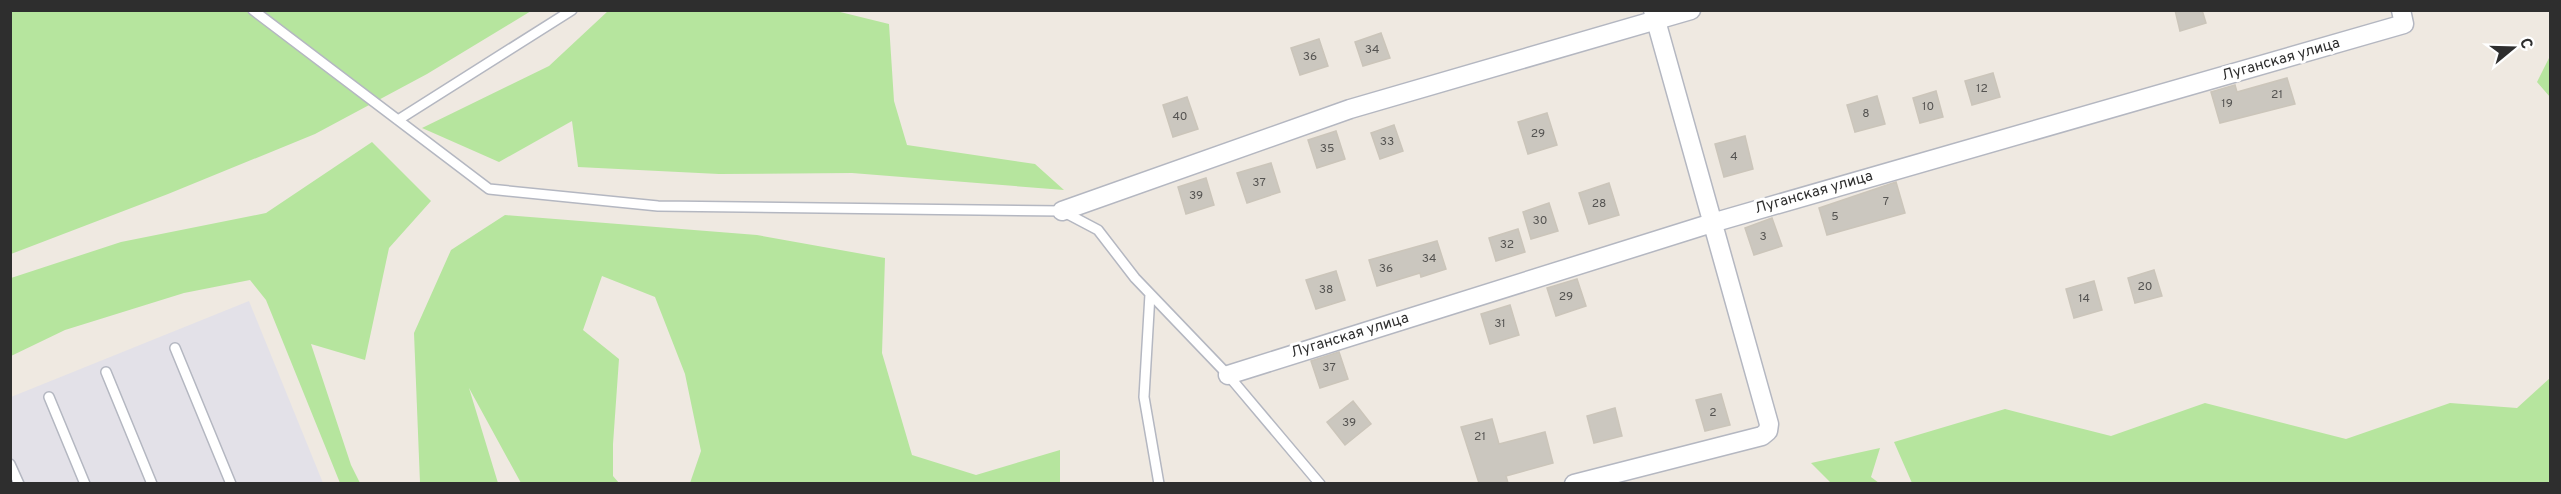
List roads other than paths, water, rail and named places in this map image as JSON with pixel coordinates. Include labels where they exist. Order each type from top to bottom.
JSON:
[{"type":"street","points":[[1062,211],[1350,110],[1655,16],[1691,10]]},
{"type":"street","points":[[1574,483],[1762,436],[1768,431],[1769,424],[1655,16]]},
{"type":"street","name":"Луганская улица","points":[[1228,375],[1712,223],[2402,17]]},
{"type":"lane","points":[[253,10],[489,189],[658,206],[1062,211],[1098,230],[1150,294],[1228,375],[1320,483]]},
{"type":"lane","points":[[398,120],[572,10]]},
{"type":"lane","points":[[1150,294],[1144,397],[1159,483]]},
{"type":"lane","points":[[175,348],[231,483]]},
{"type":"lane","points":[[106,372],[152,483]]},
{"type":"lane","points":[[49,397],[85,483]]},
{"type":"lane","points":[[10,464],[19,483]]}]
